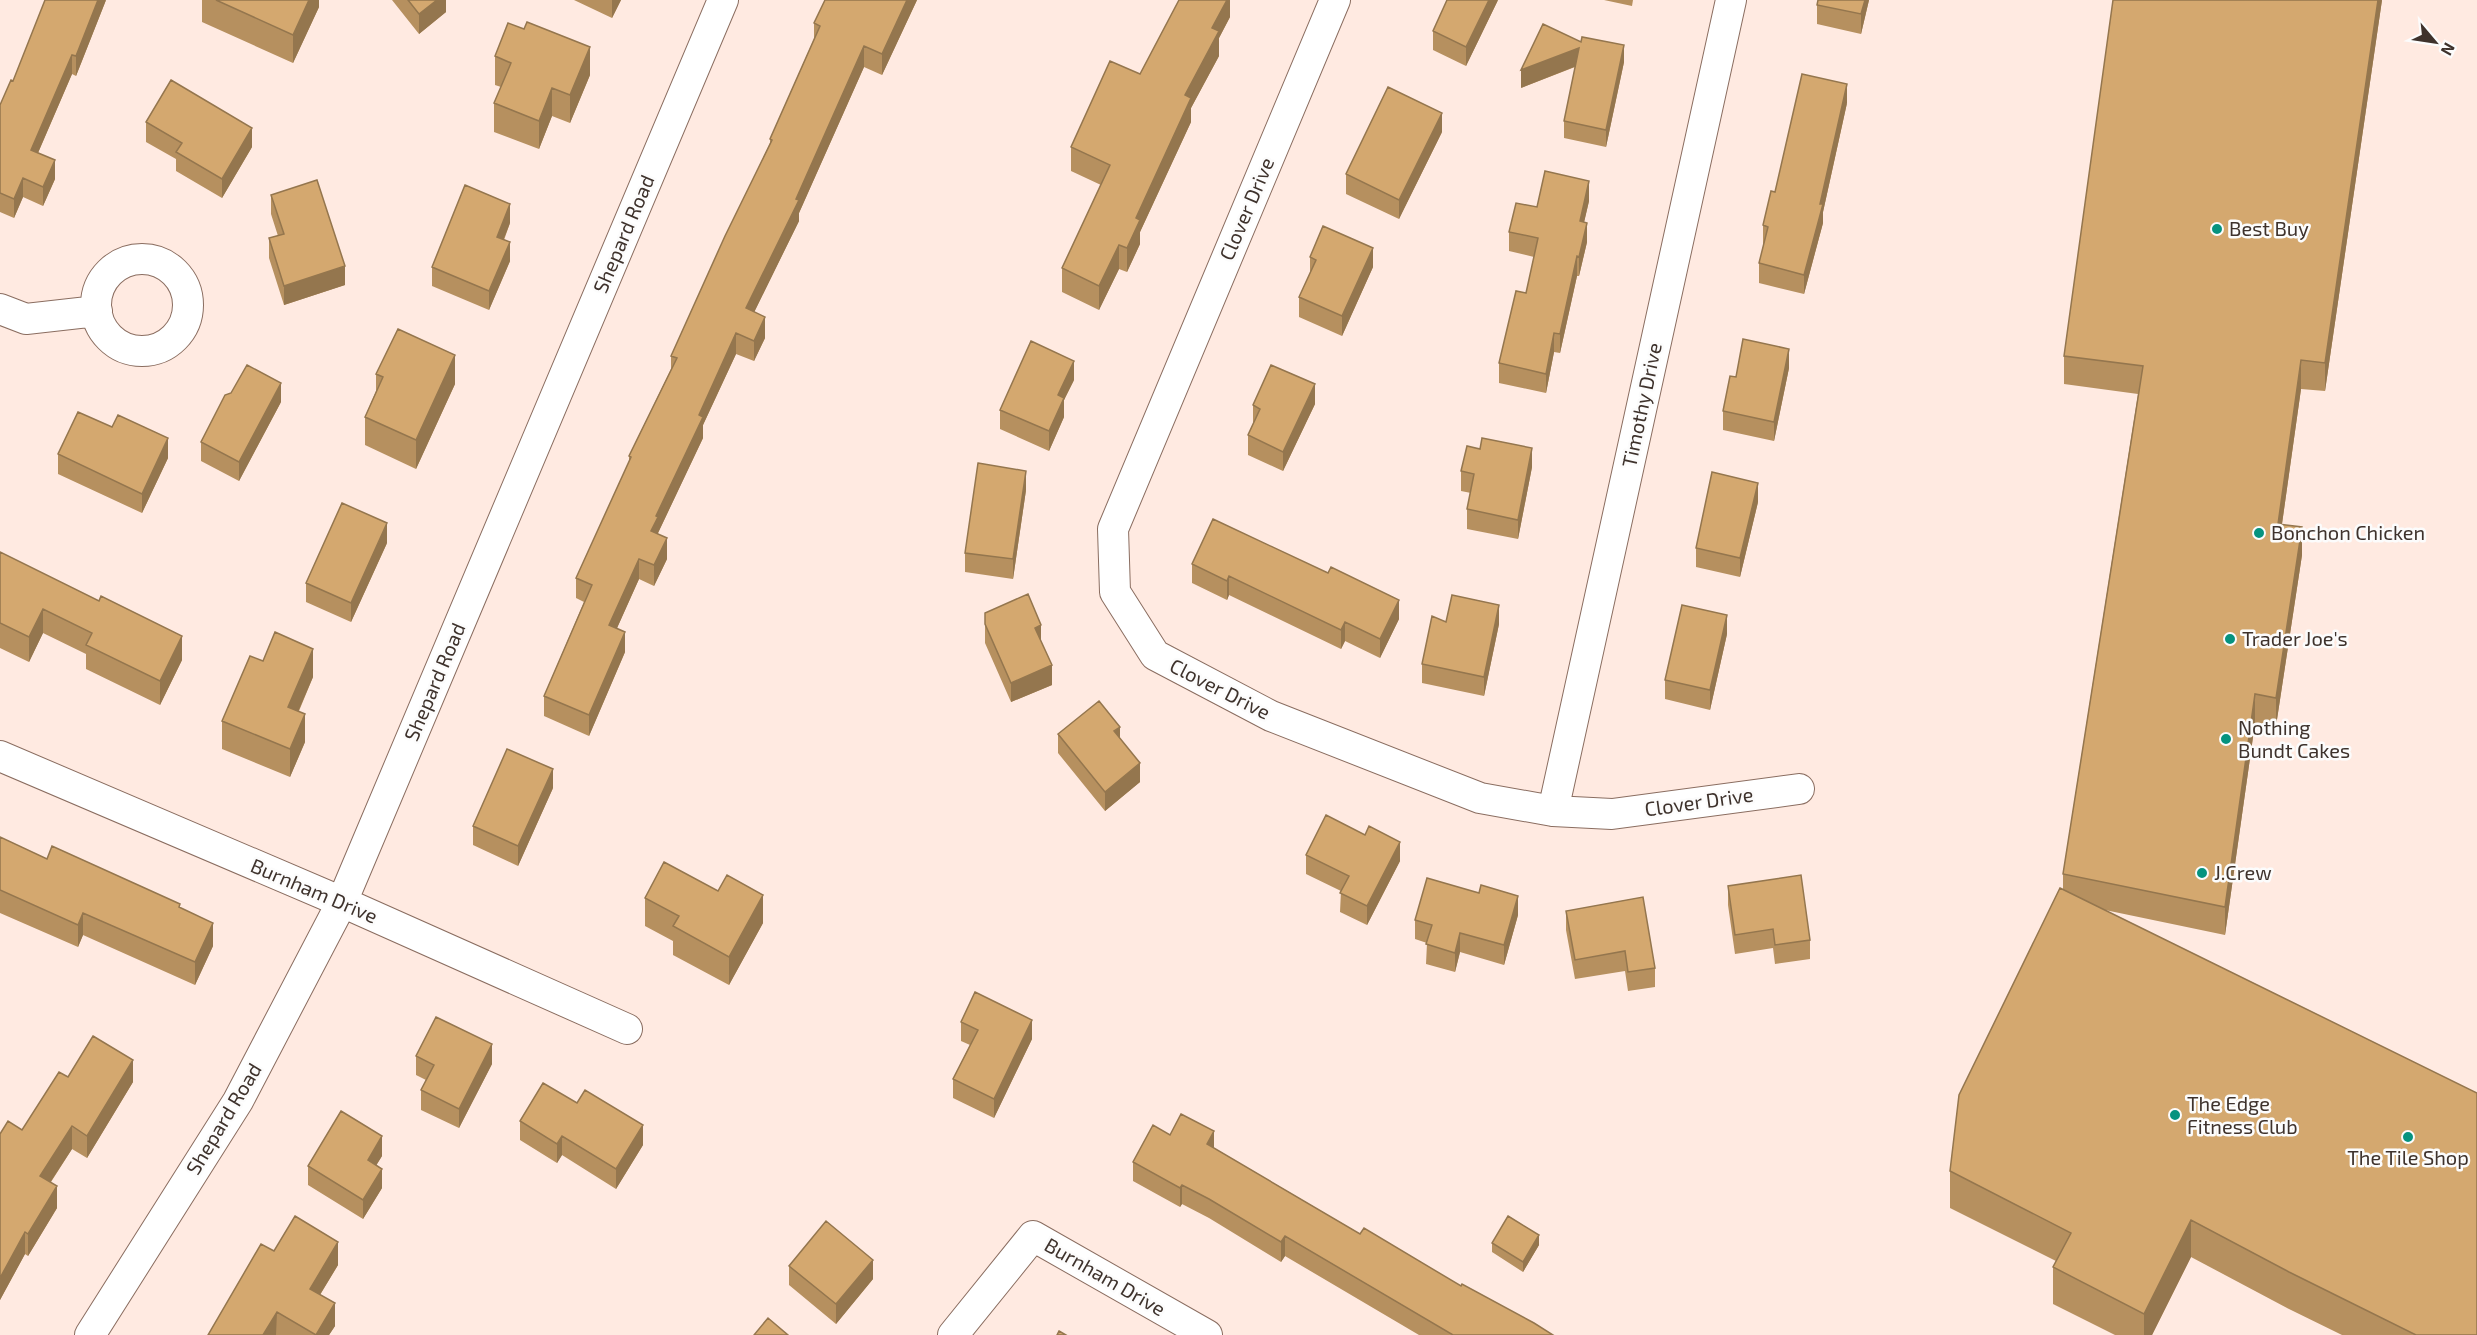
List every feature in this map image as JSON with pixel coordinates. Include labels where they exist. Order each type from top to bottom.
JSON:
[{"type":"street","name":"Shepard Road","points":[[90,1335],[238,1101],[342,902],[723,0]]},
{"type":"street","name":"Clover Drive","points":[[1335,0],[1113,529],[1115,592],[1155,656],[1271,716],[1480,798],[1553,811],[1612,814],[1799,789]]},
{"type":"street","name":"Timothy Drive","points":[[1553,811],[1731,0]]},
{"type":"street","points":[[0,309],[26,319],[97,311]]},
{"type":"street","name":"Burnham Drive","points":[[0,756],[342,902],[627,1029]]},
{"type":"street","name":"Burnham Drive","points":[[953,1335],[1033,1236],[1207,1335]]},
{"type":"building","points":[[45,0],[98,0],[76,56],[72,55],[31,150],[55,160],[43,187],[23,178],[14,199],[0,193],[0,105],[11,80],[13,81]]},
{"type":"building","points":[[216,0],[309,0],[293,35]]},
{"type":"building","points":[[408,0],[437,0],[419,14]]},
{"type":"building","points":[[825,0],[907,0],[882,54],[864,46],[796,199],[799,200],[746,308],[765,317],[754,341],[736,333],[699,415],[703,417],[651,531],[667,538],[654,565],[639,559],[609,625],[625,632],[589,715],[544,696],[592,585],[576,578],[631,457],[629,456],[677,358],[671,356],[725,236],[772,140],[770,139],[820,26],[814,23]]},
{"type":"building","points":[[1179,0],[1227,0],[1212,28],[1219,31],[1185,95],[1191,98],[1136,218],[1140,220],[1127,248],[1119,245],[1099,286],[1062,268],[1110,165],[1071,147],[1110,61],[1140,74]]},
{"type":"building","points":[[1447,0],[1489,0],[1466,47],[1433,31]]},
{"type":"building","points":[[1818,0],[1865,0],[1861,14],[1817,5]]},
{"type":"building","points":[[2113,0],[2378,0],[2325,363],[2301,360],[2278,524],[2302,527],[2276,698],[2255,694],[2225,907],[2063,874],[2143,366],[2064,356]]},
{"type":"building","points":[[527,22],[590,47],[570,95],[552,88],[539,121],[494,103],[511,63],[495,56],[508,23],[524,29]]},
{"type":"building","points":[[1543,24],[1581,42],[1582,37],[1624,45],[1606,130],[1564,121],[1579,48],[1521,70]]},
{"type":"building","points":[[1802,74],[1847,84],[1820,204],[1823,204],[1804,275],[1759,263],[1768,227],[1763,225],[1771,191],[1775,192]]},
{"type":"building","points":[[171,80],[252,128],[222,179],[176,152],[182,143],[146,122]]},
{"type":"building","points":[[1388,87],[1442,113],[1399,200],[1346,174]]},
{"type":"building","points":[[1545,171],[1589,181],[1580,221],[1587,223],[1579,257],[1577,256],[1560,334],[1554,333],[1546,374],[1499,363],[1516,291],[1526,293],[1538,238],[1509,232],[1516,203],[1537,207]]},
{"type":"building","points":[[317,180],[345,266],[284,286],[269,238],[284,234],[271,195]]},
{"type":"building","points":[[465,185],[510,204],[497,237],[510,242],[489,291],[432,267]]},
{"type":"building","points":[[1323,226],[1373,248],[1342,316],[1299,297],[1316,260],[1310,257]]},
{"type":"building","points":[[398,329],[455,355],[416,440],[365,417],[383,377],[376,374]]},
{"type":"building","points":[[1743,339],[1789,349],[1774,422],[1723,411],[1730,376],[1736,377]]},
{"type":"building","points":[[1031,341],[1074,361],[1058,395],[1064,398],[1049,431],[1000,410]]},
{"type":"building","points":[[247,365],[281,383],[239,462],[201,442],[225,395],[231,393]]},
{"type":"building","points":[[1271,365],[1315,384],[1283,452],[1248,435],[1260,409],[1253,405]]},
{"type":"building","points":[[78,412],[112,427],[118,415],[168,438],[142,494],[58,454]]},
{"type":"building","points":[[1482,438],[1532,448],[1518,520],[1467,509],[1474,474],[1461,471],[1467,446],[1480,449]]},
{"type":"building","points":[[978,463],[1026,471],[1013,559],[965,553]]},
{"type":"building","points":[[1712,472],[1758,483],[1740,558],[1696,548]]},
{"type":"building","points":[[342,503],[387,523],[351,603],[306,583]]},
{"type":"building","points":[[1213,519],[1328,573],[1331,567],[1399,600],[1380,639],[1345,622],[1341,630],[1229,576],[1227,581],[1192,564]]},
{"type":"building","points":[[0,552],[99,601],[101,596],[182,636],[160,681],[86,645],[92,633],[43,609],[29,637],[0,623]]},
{"type":"building","points":[[1028,594],[1041,625],[1035,628],[1052,665],[1011,683],[985,624],[985,613]]},
{"type":"building","points":[[1452,595],[1499,605],[1484,677],[1422,664],[1432,616],[1446,622]]},
{"type":"building","points":[[1682,605],[1727,615],[1710,690],[1665,680]]},
{"type":"building","points":[[275,632],[313,649],[288,707],[305,714],[290,749],[222,721],[250,656],[263,661]]},
{"type":"building","points":[[1099,701],[1120,727],[1114,731],[1140,763],[1105,792],[1058,734]]},
{"type":"building","points":[[507,749],[553,769],[518,846],[473,826]]},
{"type":"building","points":[[1326,815],[1365,835],[1369,826],[1400,842],[1367,906],[1340,893],[1349,876],[1306,855]]},
{"type":"building","points":[[0,837],[47,859],[52,846],[180,904],[179,907],[213,923],[195,962],[83,913],[78,925],[0,890]]},
{"type":"building","points":[[664,862],[718,891],[727,875],[763,895],[729,957],[673,926],[679,916],[645,898]]},
{"type":"building","points":[[1801,875],[1810,940],[1775,945],[1773,929],[1735,935],[1728,886]]},
{"type":"building","points":[[1427,878],[1479,893],[1481,885],[1518,896],[1504,945],[1460,933],[1455,953],[1426,944],[1432,925],[1415,920]]},
{"type":"building","name":"The Edge Fitness Club","points":[[2060,888],[2477,1093],[2477,1335],[2416,1335],[2191,1220],[2144,1314],[2053,1267],[2071,1233],[1950,1171],[1959,1095]]},
{"type":"building","points":[[1643,897],[1655,968],[1628,972],[1625,951],[1575,960],[1566,911]]},
{"type":"building","points":[[975,992],[1032,1020],[994,1099],[953,1079],[978,1030],[961,1022]]},
{"type":"building","points":[[436,1017],[492,1044],[459,1109],[421,1090],[434,1065],[416,1056]]},
{"type":"building","points":[[93,1036],[133,1060],[87,1136],[72,1126],[40,1176],[57,1186],[28,1234],[25,1232],[0,1278],[0,1134],[8,1121],[22,1130],[59,1072],[68,1077]]},
{"type":"building","points":[[543,1083],[577,1103],[585,1090],[643,1125],[616,1169],[562,1136],[557,1144],[520,1121]]},
{"type":"building","points":[[341,1111],[382,1136],[368,1160],[382,1169],[363,1200],[308,1166]]},
{"type":"building","points":[[1181,1114],[1214,1131],[1207,1144],[1360,1234],[1364,1228],[1461,1286],[1462,1284],[1553,1335],[1453,1335],[1285,1236],[1281,1242],[1209,1199],[1182,1185],[1180,1188],[1133,1162],[1153,1125],[1170,1135]]},
{"type":"building","points":[[295,1216],[338,1242],[310,1289],[335,1303],[316,1335],[277,1312],[263,1335],[208,1335],[261,1244],[274,1251]]},
{"type":"building","points":[[1508,1216],[1539,1235],[1523,1262],[1492,1243]]},
{"type":"building","points":[[826,1221],[873,1260],[836,1304],[789,1266]]},
{"type":"building","points":[[768,1318],[788,1335],[754,1335]]},
{"type":"place","name":"Best Buy","points":[[2217,229]]},
{"type":"place","name":"Bonchon Chicken","points":[[2259,533]]},
{"type":"place","name":"Trader Joe's","points":[[2230,639]]},
{"type":"place","name":"Nothing Bundt Cakes","points":[[2226,739]]},
{"type":"place","name":"J.Crew","points":[[2202,873]]},
{"type":"place","name":"The Edge Fitness Club","points":[[2175,1115]]},
{"type":"place","name":"The Tile Shop","points":[[2408,1137]]}]
